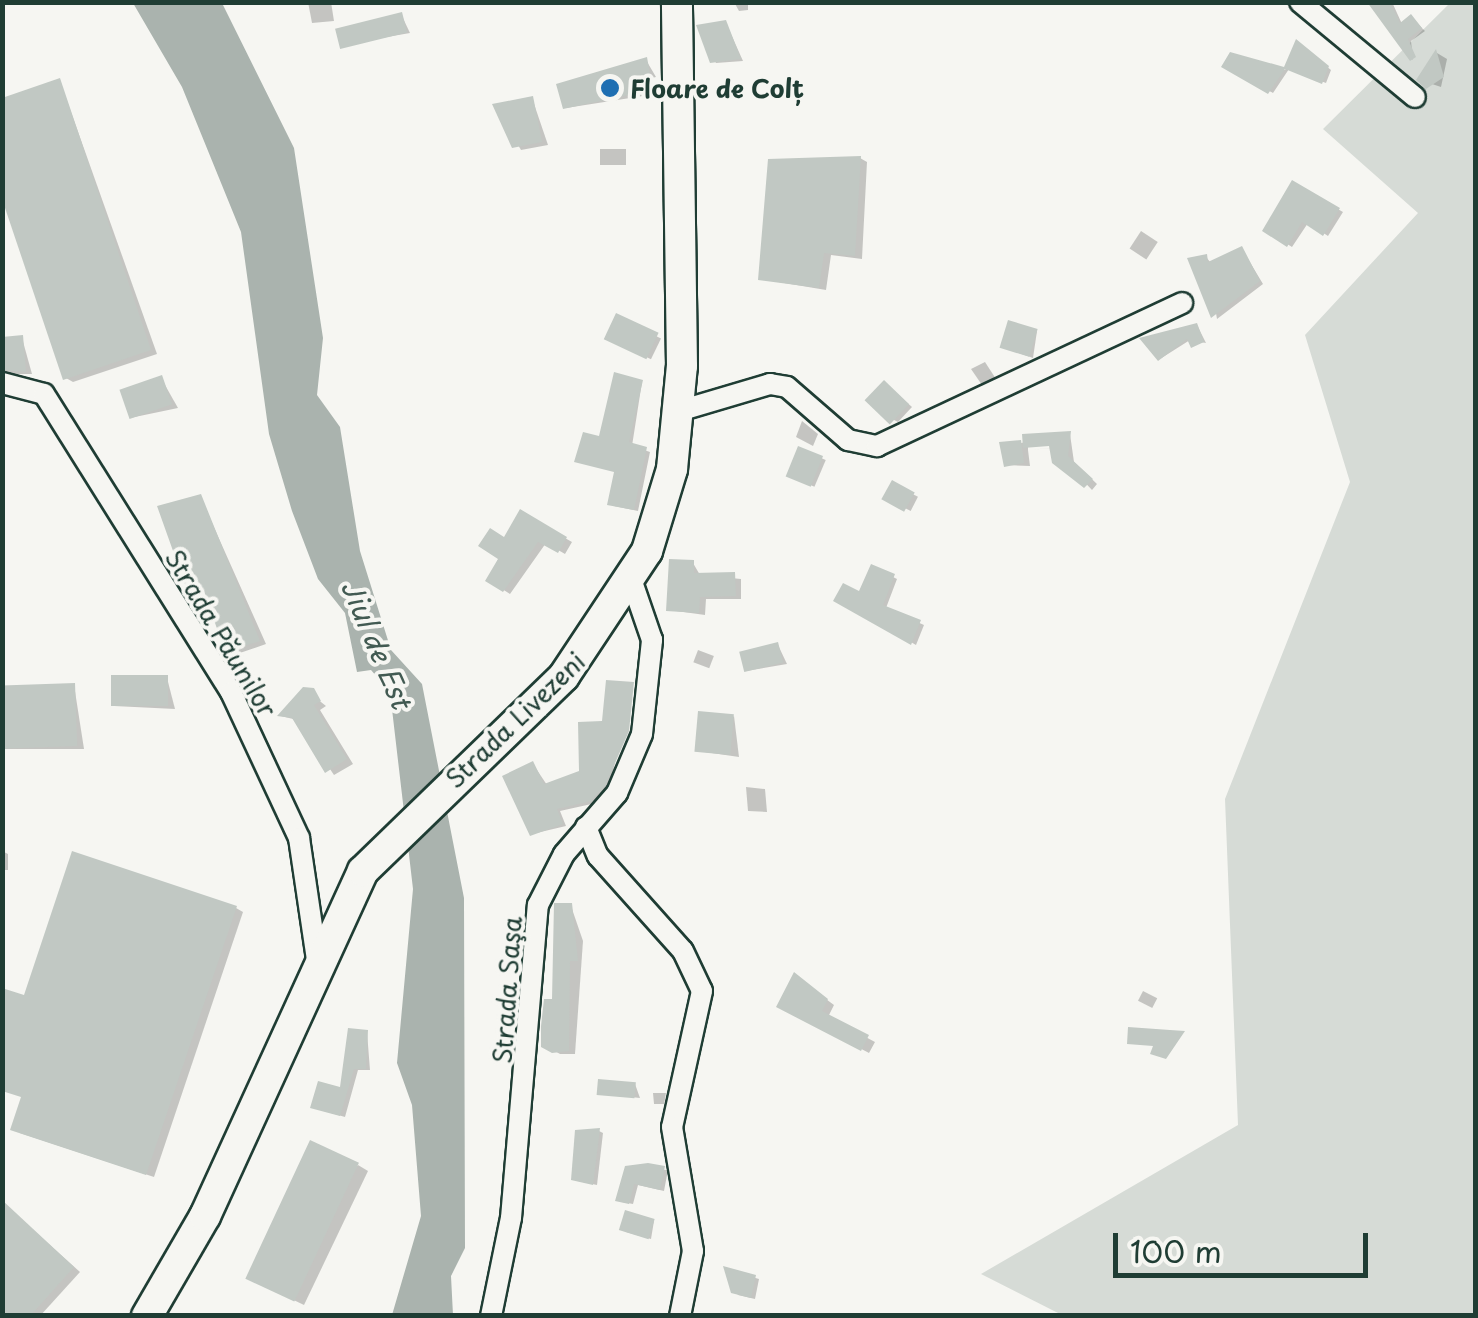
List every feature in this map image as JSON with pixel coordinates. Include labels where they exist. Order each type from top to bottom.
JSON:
[{"type":"main road","name":"Strada Livezeni","points":[[148,1316],[205,1216],[346,898],[384,844],[504,738],[586,650],[632,582],[661,513],[679,410],[677,2]]},
{"type":"street","points":[[1300,2],[1415,97]]},
{"type":"street","points":[[679,410],[770,384],[787,387],[848,440],[877,446],[1182,303]]},
{"type":"street","name":"Strada Păunilor","points":[[2,384],[44,394],[231,692],[298,838],[316,960]]},
{"type":"street","name":"Strada Saşa","points":[[491,1316],[524,1106],[532,934],[548,880],[586,826],[617,793],[642,734],[652,640],[632,582]]},
{"type":"street","points":[[586,826],[598,856],[684,951],[702,991],[671,1141],[692,1252],[680,1316]]},
{"type":"shaded area","points":[[1450,3],[1475,3],[1475,1315],[1062,1315],[981,1274],[1238,1125],[1225,799],[1350,482],[1305,335],[1418,213],[1323,129]]},
{"type":"water","name":"Jiul de Est","points":[[133,3],[222,3],[294,148],[323,338],[317,395],[340,427],[360,551],[391,650],[422,684],[464,898],[465,1248],[451,1276],[453,1315],[392,1315],[421,1216],[412,1105],[397,1063],[413,889],[390,692],[371,670],[357,672],[345,613],[318,579],[292,511],[269,434],[241,232],[182,87]]},
{"type":"building","points":[[1367,2],[1390,2],[1400,23],[1411,14],[1422,28],[1408,39],[1416,57],[1410,61]]},
{"type":"building","points":[[402,12],[407,32],[340,49],[335,29]]},
{"type":"building","points":[[726,20],[741,59],[710,63],[696,25]]},
{"type":"building","points":[[1296,39],[1329,66],[1322,84],[1285,69],[1268,94],[1221,67],[1230,52],[1284,67]]},
{"type":"building","points":[[1436,49],[1444,77],[1426,89],[1416,80]]},
{"type":"building","points":[[647,57],[650,74],[634,78],[638,93],[563,109],[556,84]]},
{"type":"building","points":[[60,78],[151,350],[63,380],[2,199],[2,98]]},
{"type":"building","points":[[533,96],[542,142],[512,148],[492,104]]},
{"type":"building","points":[[861,156],[855,256],[824,253],[819,288],[758,280],[768,159]]},
{"type":"building","points":[[1292,180],[1340,208],[1323,236],[1302,222],[1287,247],[1262,231]]},
{"type":"building","points":[[1242,246],[1260,281],[1211,318],[1187,258],[1207,254],[1208,262]]},
{"type":"building","points":[[616,313],[659,333],[646,359],[604,339]]},
{"type":"building","points":[[1008,320],[1038,329],[1029,357],[1000,348]]},
{"type":"building","points":[[1197,323],[1204,342],[1191,348],[1187,339],[1158,361],[1139,338]]},
{"type":"building","points":[[23,335],[26,372],[2,370],[2,337]]},
{"type":"building","points":[[614,372],[643,380],[629,442],[647,447],[634,510],[607,505],[614,472],[574,462],[583,432],[599,436]]},
{"type":"building","points":[[162,375],[172,404],[130,419],[119,390]]},
{"type":"building","points":[[884,380],[909,404],[890,424],[865,400]]},
{"type":"building","points":[[1071,431],[1068,456],[1093,479],[1084,488],[1052,463],[1049,446],[1023,448],[1022,434]]},
{"type":"building","points":[[1021,440],[1024,463],[1004,467],[999,442]]},
{"type":"building","points":[[798,446],[823,456],[811,487],[786,477]]},
{"type":"building","points":[[892,480],[915,493],[904,512],[881,499]]},
{"type":"building","points":[[201,494],[260,641],[225,652],[203,588],[188,593],[157,506]]},
{"type":"building","points":[[520,509],[567,537],[558,553],[538,542],[503,592],[485,581],[498,559],[478,546],[490,528],[504,537]]},
{"type":"building","points":[[669,559],[694,560],[694,573],[735,572],[736,596],[700,597],[699,613],[666,611]]},
{"type":"building","points":[[871,564],[895,574],[883,605],[921,620],[911,645],[833,601],[843,583],[859,591]]},
{"type":"building","points":[[778,642],[783,662],[744,672],[739,652]]},
{"type":"building","points":[[111,675],[168,675],[168,706],[111,706]]},
{"type":"building","points":[[606,680],[634,682],[629,731],[605,786],[591,801],[557,809],[563,824],[530,836],[502,776],[533,761],[544,784],[579,771],[578,722],[602,721]]},
{"type":"building","points":[[75,683],[77,746],[4,749],[2,686]]},
{"type":"building","points":[[303,687],[314,688],[321,701],[314,705],[347,759],[325,773],[292,718],[277,716]]},
{"type":"building","points":[[698,711],[734,714],[730,755],[694,752]]},
{"type":"building","points":[[72,851],[237,906],[146,1175],[10,1130],[21,1097],[2,1091],[2,988],[24,995]]},
{"type":"building","points":[[554,903],[572,903],[578,961],[570,961],[569,1051],[552,1053],[541,1047],[541,1026],[544,999],[552,999]]},
{"type":"building","points":[[794,972],[828,999],[822,1011],[869,1035],[861,1051],[776,1007]]},
{"type":"building","points":[[1128,1027],[1185,1031],[1166,1059],[1150,1054],[1153,1046],[1127,1044]]},
{"type":"building","points":[[348,1028],[368,1030],[366,1069],[354,1069],[340,1116],[310,1108],[318,1081],[340,1087]]},
{"type":"building","points":[[598,1079],[636,1082],[634,1098],[597,1095]]},
{"type":"building","points":[[600,1128],[593,1185],[571,1180],[575,1130]]},
{"type":"building","points":[[310,1140],[359,1163],[294,1301],[245,1279]]},
{"type":"building","points":[[625,1166],[665,1166],[660,1190],[634,1184],[629,1204],[615,1201]]},
{"type":"building","points":[[2,1200],[74,1267],[30,1316],[2,1316]]},
{"type":"building","points":[[625,1210],[655,1219],[649,1239],[619,1230]]},
{"type":"building","points":[[723,1266],[756,1275],[751,1298],[731,1293]]},
{"type":"place","name":"Floare de Colț","points":[[610,88]]}]
